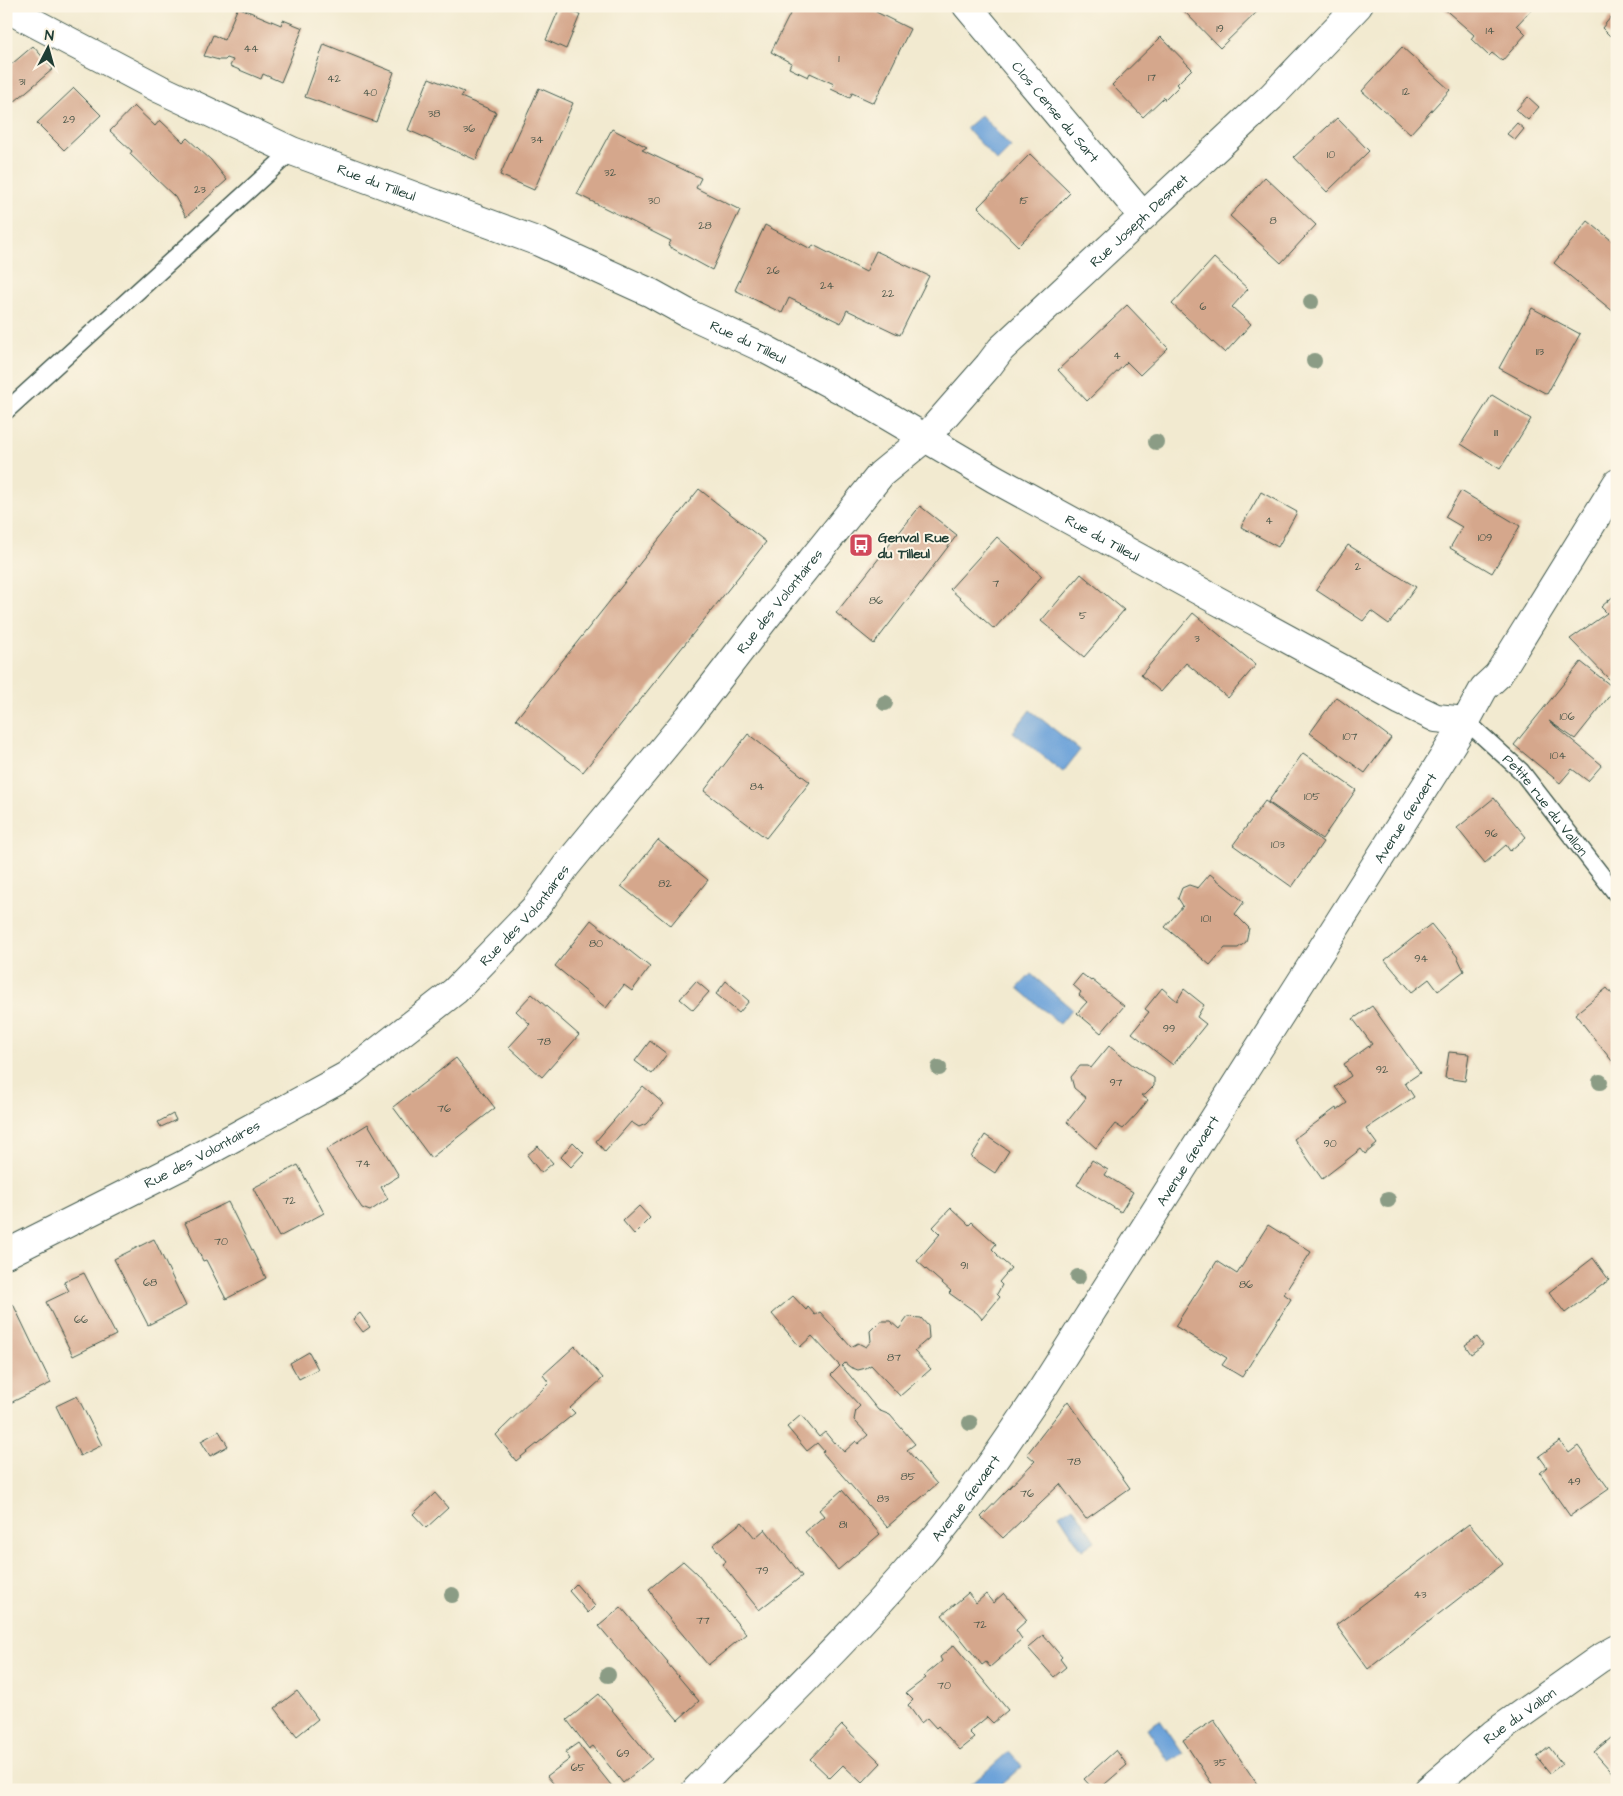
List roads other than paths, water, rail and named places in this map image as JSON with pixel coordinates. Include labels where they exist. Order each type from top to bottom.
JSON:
[{"type":"street","name":"Clos Cense du Sart","points":[[967,6],[1143,216]]},
{"type":"street","name":"Rue Joseph Desmet","points":[[925,438],[1001,349],[1271,97],[1358,6]]},
{"type":"street","name":"Rue du Tilleul","points":[[6,8],[160,89],[292,151],[538,242],[651,293],[689,314],[774,353],[866,402],[995,479],[1401,700],[1436,718],[1466,721]]},
{"type":"street","name":"Rue des Volontaires","points":[[6,1254],[183,1164],[346,1076],[454,991],[536,906],[566,866],[689,717],[881,474],[925,438]]},
{"type":"street","name":"Avenue Gevaert","points":[[696,1790],[872,1610],[936,1536],[1000,1452],[1466,721],[1484,688],[1498,675],[1617,483]]},
{"type":"street","name":"Rue du Vallon","points":[[1428,1790],[1493,1734],[1617,1649]]},
{"type":"lane","points":[[6,410],[292,151]]},
{"type":"lane","name":"Petite rue du Vallon","points":[[1466,721],[1521,771],[1617,895]]},
{"type":"water","points":[[981,115],[1011,147],[997,161],[966,128]]},
{"type":"water","points":[[1030,710],[1080,750],[1063,772],[1013,732]]},
{"type":"water","points":[[1031,974],[1072,1009],[1060,1024],[1018,988]]},
{"type":"water","points":[[1073,1506],[1095,1541],[1082,1550],[1059,1515]]},
{"type":"water","points":[[1160,1720],[1183,1754],[1169,1762],[1147,1728]]},
{"type":"water","points":[[1009,1751],[1022,1766],[995,1790],[965,1790]]},
{"type":"place","name":"Genval Rue du Tilleul","points":[[861,545]]}]
